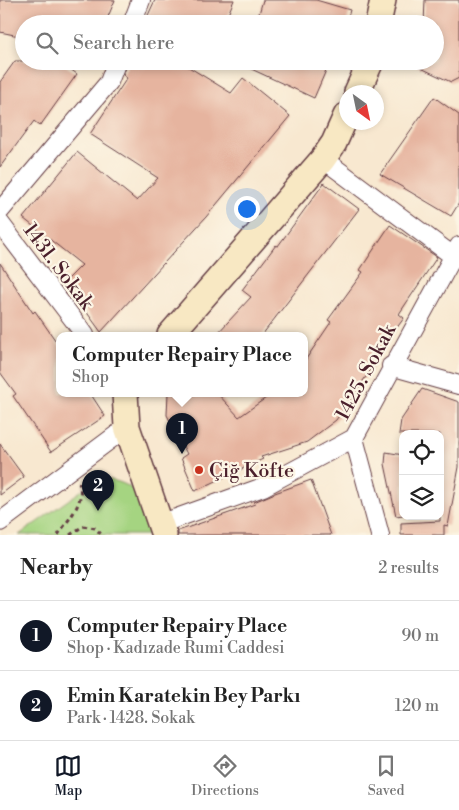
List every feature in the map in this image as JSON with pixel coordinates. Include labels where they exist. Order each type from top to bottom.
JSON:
[{"type":"street","points":[[135,15],[141,0]]},
{"type":"street","points":[[380,15],[383,0]]},
{"type":"street","points":[[0,211],[109,82],[114,70]]},
{"type":"street","points":[[360,85],[367,70]]},
{"type":"street","points":[[173,332],[323,159],[334,143],[340,130]]},
{"type":"street","points":[[323,159],[456,251]]},
{"type":"street","name":"1431. Sokak","points":[[0,223],[83,332]]},
{"type":"street","name":"1425. Sokak","points":[[162,529],[263,487],[354,438],[391,366],[456,251]]},
{"type":"street","points":[[391,366],[459,385]]},
{"type":"street","points":[[125,397],[127,427],[162,529]]},
{"type":"street","points":[[0,522],[127,427]]},
{"type":"street","points":[[354,438],[380,535]]},
{"type":"path","points":[[58,535],[81,501],[82,491],[74,466]]},
{"type":"path","points":[[70,535],[83,526],[95,528],[102,535]]},
{"type":"green space","points":[[99,478],[124,484],[137,494],[145,511],[150,535],[19,535]]},
{"type":"building","points":[[0,0],[115,0],[109,15],[15,15],[15,35],[0,32]]},
{"type":"building","points":[[155,0],[234,0],[228,15],[148,15]]},
{"type":"building","points":[[263,0],[316,0],[350,10],[349,15],[259,15]]},
{"type":"building","points":[[425,0],[459,0],[459,78],[451,82],[425,70],[444,70],[444,15],[424,15]]},
{"type":"building","points":[[15,61],[15,70],[71,70],[77,74],[40,126],[34,121],[0,167],[0,82]]},
{"type":"building","points":[[125,70],[194,70],[231,93],[243,78],[290,116],[206,217],[101,332],[65,282],[82,265],[23,218],[77,152],[137,201],[158,178],[90,134],[127,78],[123,75]]},
{"type":"building","points":[[253,70],[326,70],[314,98]]},
{"type":"building","points":[[434,97],[459,115],[459,203],[451,216],[380,174]]},
{"type":"building","points":[[324,183],[359,209],[264,332],[219,332],[251,297],[242,290],[276,245],[278,246]]},
{"type":"building","points":[[390,225],[437,257],[399,314],[404,318],[371,363],[374,365],[336,420],[307,442],[261,457],[263,459],[195,491],[181,458],[187,454],[167,415],[168,397],[221,397],[239,417],[267,397],[308,397],[308,356],[331,322],[328,320],[363,272],[360,270]]},
{"type":"building","points":[[0,263],[33,313],[35,311],[56,341],[56,397],[93,397],[105,416],[51,452],[13,396],[16,394],[0,372]]},
{"type":"building","points":[[422,389],[459,402],[459,467],[448,526],[444,525],[444,535],[401,535],[401,523],[444,520],[444,430],[400,430],[401,420]]},
{"type":"building","points":[[0,444],[24,477],[0,495]]},
{"type":"building","points":[[386,452],[399,454],[399,516],[396,516],[385,464]]},
{"type":"building","points":[[311,480],[331,535],[178,535],[178,531],[255,504],[254,502]]},
{"type":"place","name":"Computer Repairy Place","points":[[182,454]]},
{"type":"place","name":"Çiğ Köfte","points":[[199,470]]},
{"type":"place","name":"Emin Karatekin Bey Parkı","points":[[98,511]]}]
